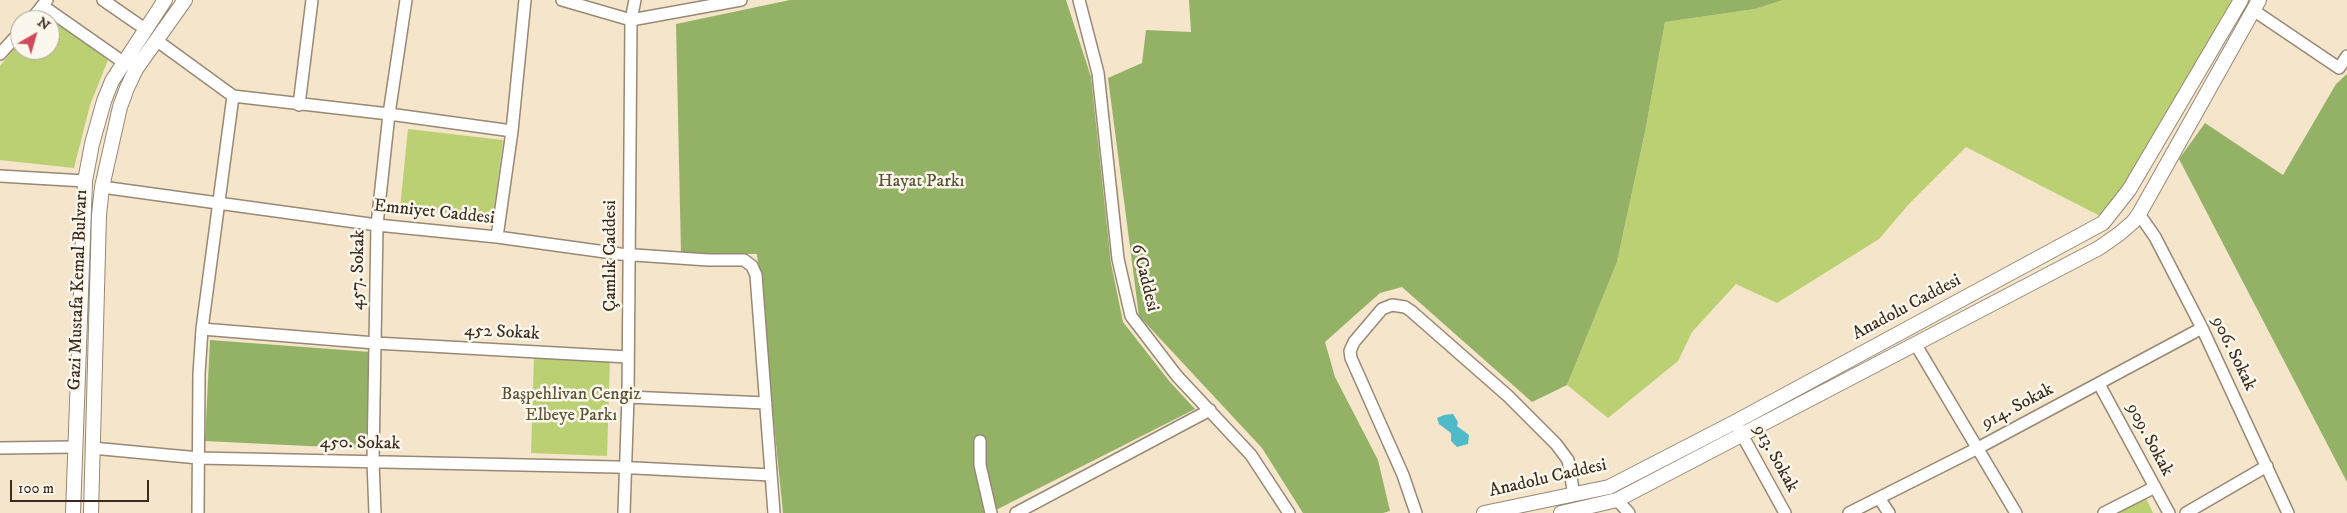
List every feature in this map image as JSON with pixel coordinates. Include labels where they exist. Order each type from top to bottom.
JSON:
[{"type":"main road","name":"Gazi Mustafa Kemal Bulvarı","points":[[73,513],[74,447],[81,328],[82,216],[85,181],[104,101],[123,62],[165,0]]},
{"type":"main road","name":"Gazi Mustafa Kemal Bulvarı","points":[[91,513],[99,215],[102,187],[120,107],[127,88],[136,69],[185,0]]},
{"type":"main road","name":"Anadolu Caddesi","points":[[1562,513],[1617,500],[1738,428],[2103,223],[2130,190],[2240,0]]},
{"type":"main road","name":"Anadolu Caddesi","points":[[1484,513],[1574,496],[1609,487],[1916,345],[2099,248],[2133,222],[2139,214],[2256,5]]},
{"type":"street","points":[[103,0],[144,29]]},
{"type":"street","points":[[299,105],[312,0]]},
{"type":"street","name":"457. Sokak","points":[[375,513],[376,225],[389,114],[406,0]]},
{"type":"street","points":[[497,237],[512,131],[525,0]]},
{"type":"street","points":[[562,0],[631,20],[741,0]]},
{"type":"street","name":"Çamlık Caddesi","points":[[624,513],[627,468],[631,20],[635,0]]},
{"type":"street","name":"6 Caddesi","points":[[1078,0],[1098,73],[1118,259],[1131,316],[1177,376],[1251,455],[1289,513]]},
{"type":"street","points":[[45,3],[123,62]]},
{"type":"street","points":[[2256,5],[2339,68],[2347,56]]},
{"type":"street","points":[[156,40],[233,96],[389,114],[512,131]]},
{"type":"street","points":[[0,54],[10,43]]},
{"type":"street","points":[[198,513],[199,374],[202,329],[233,96]]},
{"type":"street","points":[[0,176],[85,181]]},
{"type":"street","name":"Emniyet Caddesi","points":[[102,187],[376,225],[497,237],[628,255],[708,260],[744,260],[752,266],[756,275],[766,403]]},
{"type":"street","name":"906. Sokak","points":[[2139,214],[2155,237],[2202,328],[2288,513]]},
{"type":"street","points":[[1416,513],[1403,475],[1350,352],[1354,342],[1382,309],[1392,305],[1405,307],[1411,311],[1508,396],[1556,444],[1562,451],[1570,468],[1574,496]]},
{"type":"street","name":"914. Sokak","points":[[1849,513],[1978,448],[2202,328]]},
{"type":"street","name":"452 Sokak","points":[[202,329],[375,344],[628,357]]},
{"type":"street","points":[[1916,345],[2016,513]]},
{"type":"street","name":"909. Sokak","points":[[2099,384],[2169,513]]},
{"type":"street","points":[[628,397],[766,403],[774,513]]},
{"type":"street","points":[[1016,513],[1210,410]]},
{"type":"street","name":"913. Sokak","points":[[1738,428],[1785,513]]},
{"type":"street","points":[[980,441],[980,465],[991,513]]},
{"type":"street","points":[[0,448],[74,447]]},
{"type":"street","name":"450. Sokak","points":[[92,448],[199,458],[627,468],[771,475]]},
{"type":"street","points":[[2186,513],[2267,466]]},
{"type":"street","points":[[2104,513],[2155,487]]},
{"type":"street","points":[[1880,498],[1889,513]]},
{"type":"street","points":[[1617,500],[1629,513]]},
{"type":"green space","name":"Hayat Parkı","points":[[790,0],[1066,0],[1091,77],[1111,263],[1123,322],[1170,382],[1195,409],[990,513],[783,513],[757,254],[681,253],[676,24]]},
{"type":"green space","points":[[1189,0],[1783,0],[1755,9],[1665,22],[1645,132],[1617,262],[1567,385],[1532,402],[1402,287],[1380,293],[1325,342],[1335,377],[1378,460],[1390,511],[1383,513],[1303,513],[1262,448],[1139,316],[1108,78],[1142,63],[1146,30],[1191,32]]},
{"type":"green space","points":[[1783,0],[2232,0],[2141,157],[2122,187],[2100,216],[1966,147],[1908,205],[1879,239],[1777,303],[1736,284],[1692,332],[1678,361],[1608,418],[1567,385],[1617,262],[1645,132],[1665,22],[1755,9]]},
{"type":"green space","points":[[60,26],[108,60],[90,105],[74,168],[0,160],[0,66],[10,54],[10,60],[60,60]]},
{"type":"green space","points":[[2347,74],[2347,482],[2179,159],[2205,123],[2283,175],[2336,84]]},
{"type":"green space","points":[[408,129],[503,140],[493,219],[400,208]]},
{"type":"green space","points":[[210,340],[371,352],[370,449],[205,441]]},
{"type":"green space","name":"Başpehlivan Cengiz Elbeye Parkı","points":[[534,356],[610,358],[607,456],[531,453]]},
{"type":"green space","points":[[2146,498],[2153,513],[2118,513]]},
{"type":"water","points":[[1453,414],[1458,422],[1457,426],[1469,435],[1468,444],[1457,447],[1451,441],[1451,433],[1439,424],[1437,418]]}]
